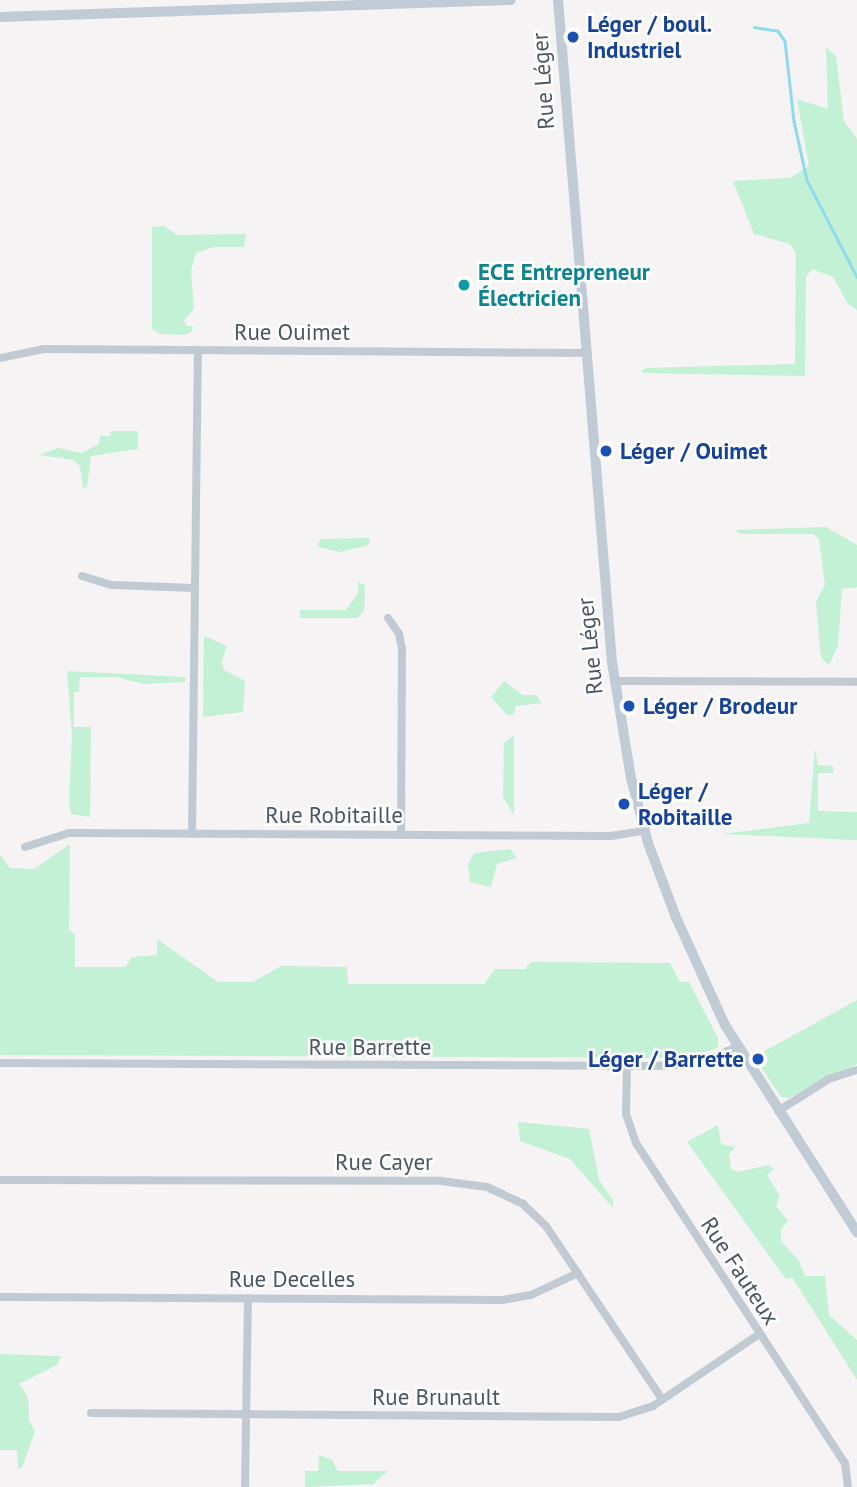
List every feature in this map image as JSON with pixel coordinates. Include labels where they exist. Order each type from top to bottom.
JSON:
[{"type":"street","points":[[0,17],[303,3],[511,0]]},
{"type":"street","name":"Rue Léger","points":[[558,0],[614,681],[644,831],[692,958],[737,1047],[857,1232]]},
{"type":"street","name":"Rue Ouimet","points":[[0,358],[14,352],[44,349],[586,353]]},
{"type":"street","points":[[192,834],[198,351]]},
{"type":"street","points":[[82,576],[112,585],[195,588]]},
{"type":"street","points":[[388,618],[399,634],[402,649],[401,835]]},
{"type":"street","points":[[614,681],[857,682]]},
{"type":"street","name":"Rue Robitaille","points":[[25,847],[69,833],[611,836],[644,831]]},
{"type":"street","name":"Rue Barrette","points":[[0,1063],[698,1064],[737,1047]]},
{"type":"street","name":"Rue Fauteux","points":[[627,1065],[626,1114],[636,1143],[758,1335],[845,1463],[848,1487]]},
{"type":"street","points":[[778,1111],[829,1079],[857,1070]]},
{"type":"street","name":"Rue Cayer","points":[[0,1180],[473,1184],[512,1197],[530,1210],[554,1235],[662,1399]]},
{"type":"street","name":"Rue Decelles","points":[[0,1297],[516,1299],[578,1273]]},
{"type":"street","points":[[245,1487],[248,1298]]},
{"type":"street","name":"Rue Brunault","points":[[91,1413],[620,1417],[662,1399],[758,1335]]},
{"type":"green space","points":[[826,47],[836,56],[844,121],[857,139],[857,310],[848,304],[833,277],[812,269],[806,277],[805,376],[644,373],[641,371],[646,368],[795,364],[796,253],[790,244],[754,234],[733,181],[790,178],[809,166],[797,99],[828,109]]},
{"type":"green space","points":[[164,226],[177,235],[246,234],[244,247],[214,247],[196,253],[191,271],[194,309],[184,320],[187,326],[193,326],[192,332],[183,335],[160,334],[152,329],[152,227]]},
{"type":"green space","points":[[111,431],[138,431],[138,449],[91,456],[87,487],[83,488],[80,466],[73,460],[39,455],[58,448],[82,453],[99,444],[100,436],[110,436]]},
{"type":"green space","points":[[826,527],[857,545],[857,587],[842,589],[838,646],[829,665],[821,658],[816,601],[825,585],[819,539],[813,534],[741,534],[735,530]]},
{"type":"green space","points":[[370,538],[369,545],[340,552],[318,547],[320,539]]},
{"type":"green space","points":[[358,582],[365,585],[364,611],[357,618],[300,618],[300,610],[346,610],[358,593]]},
{"type":"green space","points":[[204,636],[227,646],[222,661],[224,670],[245,681],[243,712],[203,717]]},
{"type":"green space","points":[[67,671],[185,677],[185,682],[143,684],[117,677],[80,677],[79,692],[74,692],[74,727],[91,727],[90,817],[71,814],[69,804],[72,735]]},
{"type":"green space","points":[[504,681],[523,695],[536,695],[542,703],[516,706],[513,715],[507,715],[491,697]]},
{"type":"green space","points":[[514,735],[514,815],[503,797],[504,743]]},
{"type":"green space","points":[[815,748],[818,765],[833,766],[833,773],[818,773],[818,811],[857,812],[857,840],[721,834],[809,823]]},
{"type":"green space","points":[[70,844],[69,930],[75,934],[75,967],[125,967],[132,957],[157,955],[157,939],[218,982],[253,982],[281,966],[347,967],[348,984],[484,984],[495,969],[525,969],[531,962],[670,963],[680,982],[689,982],[718,1038],[718,1048],[686,1058],[0,1055],[0,855],[10,868],[34,869]]},
{"type":"green space","points":[[510,849],[517,858],[497,864],[491,887],[470,882],[468,864],[474,853]]},
{"type":"green space","points":[[857,1000],[857,1064],[789,1098],[781,1097],[754,1057]]},
{"type":"green space","points":[[518,1122],[589,1129],[599,1180],[613,1200],[613,1208],[570,1159],[520,1141]]},
{"type":"green space","points":[[718,1125],[721,1144],[735,1147],[729,1155],[731,1169],[738,1172],[768,1165],[774,1169],[767,1175],[780,1196],[776,1206],[788,1221],[781,1229],[781,1241],[799,1261],[805,1276],[825,1276],[829,1315],[857,1340],[857,1380],[792,1277],[786,1279],[687,1142]]},
{"type":"green space","points":[[0,1354],[61,1356],[57,1365],[19,1384],[28,1397],[29,1421],[35,1431],[22,1468],[18,1468],[17,1450],[0,1450]]},
{"type":"green space","points":[[319,1455],[332,1460],[338,1471],[388,1471],[373,1484],[305,1487],[305,1471],[318,1471]]},
{"type":"waterway","points":[[754,27],[778,31],[785,41],[794,121],[807,180],[857,277]]},
{"type":"place","name":"Léger / boul. Industriel","points":[[573,37]]},
{"type":"place","name":"ECE Entrepreneur Électricien","points":[[464,285]]},
{"type":"place","name":"Léger / Ouimet","points":[[606,451]]},
{"type":"place","name":"Léger / Brodeur","points":[[629,706]]},
{"type":"place","name":"Léger / Robitaille","points":[[624,804]]},
{"type":"place","name":"Léger / Barrette","points":[[758,1059]]}]
